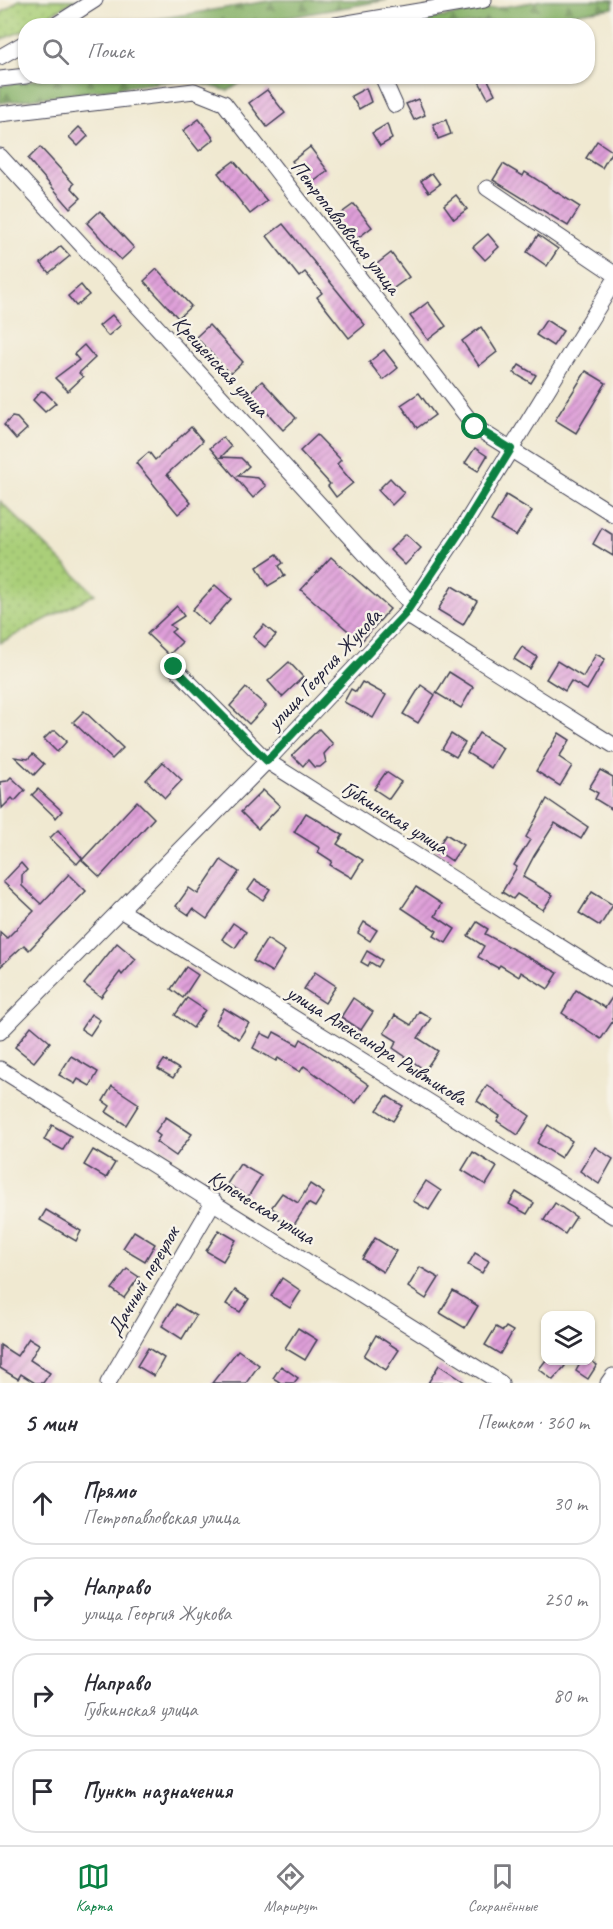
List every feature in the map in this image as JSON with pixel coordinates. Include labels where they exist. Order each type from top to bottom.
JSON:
[{"type":"street","points":[[67,18],[95,0]]},
{"type":"street","points":[[399,18],[484,0]]},
{"type":"street","points":[[0,57],[18,47]]},
{"type":"street","points":[[3,74],[18,75]]},
{"type":"street","points":[[386,84],[395,105]]},
{"type":"street","name":"Петропавловская улица","points":[[0,114],[194,91],[224,103],[475,427],[613,514]]},
{"type":"street","name":"Крещенская улица","points":[[0,156],[408,609],[613,745]]},
{"type":"street","points":[[488,188],[613,273]]},
{"type":"street","name":"улица Георгия Жукова","points":[[0,1032],[267,761],[408,609],[511,449],[613,283]]},
{"type":"street","name":"Губкинская улица","points":[[174,667],[267,761],[613,980]]},
{"type":"street","name":"улица Александра Рывтикова","points":[[120,910],[613,1216]]},
{"type":"street","name":"Купеческая улица","points":[[0,1069],[501,1383]]},
{"type":"street","name":"Дачный переулок","points":[[108,1383],[214,1201]]},
{"type":"street","points":[[608,1383],[613,1376]]},
{"type":"green space","points":[[19,0],[75,0],[44,18],[18,18],[18,33],[0,40],[0,14]]},
{"type":"green space","points":[[275,0],[387,0],[284,18],[163,18]]},
{"type":"green space","points":[[545,0],[613,0],[613,8],[540,18],[437,18]]},
{"type":"green space","points":[[18,83],[147,84],[0,103],[0,86]]},
{"type":"green space","points":[[204,84],[239,84],[228,91]]},
{"type":"green space","points":[[0,501],[95,594],[0,643]]},
{"type":"building","points":[[480,84],[490,84],[495,94],[488,98]]},
{"type":"building","points":[[366,88],[371,102],[359,109],[351,96]]},
{"type":"building","points":[[267,90],[285,113],[267,127],[249,103]]},
{"type":"building","points":[[418,99],[425,115],[414,120],[406,104]]},
{"type":"building","points":[[199,119],[214,139],[199,151],[183,131]]},
{"type":"building","points":[[446,120],[451,134],[438,139],[433,124]]},
{"type":"building","points":[[387,124],[392,139],[380,146],[372,133]]},
{"type":"building","points":[[79,127],[88,136],[78,146],[69,137]]},
{"type":"building","points":[[597,141],[612,151],[602,168],[586,158]]},
{"type":"building","points":[[40,147],[74,184],[71,187],[81,198],[70,208],[28,159]]},
{"type":"building","points":[[310,147],[328,171],[309,185],[292,161]]},
{"type":"building","points":[[234,161],[267,201],[250,214],[218,173]]},
{"type":"building","points":[[503,164],[523,176],[525,172],[580,207],[568,226],[493,180]]},
{"type":"building","points":[[432,173],[440,184],[429,192],[421,181]]},
{"type":"building","points":[[456,195],[467,209],[454,219],[444,205]]},
{"type":"building","points":[[354,204],[372,227],[354,241],[336,217]]},
{"type":"building","points":[[100,211],[134,248],[121,260],[87,223]]},
{"type":"building","points":[[283,224],[365,325],[349,338],[317,297],[322,293],[305,272],[299,277],[267,236]]},
{"type":"building","points":[[488,234],[499,247],[485,260],[473,247]]},
{"type":"building","points":[[538,235],[558,249],[547,266],[527,252]]},
{"type":"building","points":[[61,246],[70,256],[49,273],[41,263]]},
{"type":"building","points":[[391,253],[409,277],[391,290],[373,267]]},
{"type":"building","points":[[157,269],[191,306],[178,318],[144,281]]},
{"type":"building","points":[[81,285],[89,295],[76,306],[68,296]]},
{"type":"building","points":[[428,302],[446,326],[428,340],[410,316]]},
{"type":"building","points":[[112,315],[121,325],[108,336],[99,326]]},
{"type":"building","points":[[546,320],[563,331],[553,346],[536,335]]},
{"type":"building","points":[[209,325],[243,362],[230,374],[196,337]]},
{"type":"building","points":[[481,327],[497,352],[479,366],[462,341]]},
{"type":"building","points":[[84,345],[95,358],[79,373],[83,377],[68,391],[55,378],[79,360],[74,354]]},
{"type":"building","points":[[384,350],[398,368],[383,380],[369,362]]},
{"type":"building","points":[[519,365],[536,375],[531,383],[514,373]]},
{"type":"building","points":[[586,371],[606,383],[576,433],[555,420]]},
{"type":"building","points":[[262,381],[296,418],[283,430],[249,393]]},
{"type":"building","points":[[41,391],[56,403],[45,412],[33,400]]},
{"type":"building","points":[[419,393],[435,415],[417,428],[401,405]]},
{"type":"building","points":[[12,417],[17,418],[27,429],[16,439],[4,425]]},
{"type":"building","points":[[191,427],[203,441],[167,474],[191,503],[178,514],[136,463],[149,452],[155,460]]},
{"type":"building","points":[[317,435],[341,460],[337,464],[353,483],[336,497],[328,486],[330,484],[300,451]]},
{"type":"building","points":[[223,437],[231,447],[221,457],[241,458],[249,466],[238,476],[258,478],[266,486],[253,498],[210,448]]},
{"type":"building","points":[[475,448],[487,456],[478,471],[465,463]]},
{"type":"building","points":[[390,478],[404,493],[392,505],[378,490]]},
{"type":"building","points":[[506,495],[532,511],[516,536],[491,521]]},
{"type":"building","points":[[602,528],[613,535],[613,556],[593,544]]},
{"type":"building","points":[[406,534],[421,548],[405,565],[390,550]]},
{"type":"building","points":[[277,554],[283,563],[279,566],[285,576],[268,586],[257,567]]},
{"type":"building","points":[[331,557],[390,609],[361,642],[301,590]]},
{"type":"building","points":[[215,585],[231,599],[208,625],[192,610]]},
{"type":"building","points":[[452,586],[477,601],[463,625],[438,610]]},
{"type":"building","points":[[177,606],[184,616],[170,625],[175,629],[171,632],[182,642],[169,655],[147,634]]},
{"type":"building","points":[[264,625],[276,635],[265,647],[253,637]]},
{"type":"building","points":[[522,647],[537,657],[530,669],[514,659]]},
{"type":"building","points":[[596,654],[605,659],[587,690],[571,681],[565,691],[546,679],[557,661],[583,677]]},
{"type":"building","points":[[289,662],[303,677],[282,697],[268,681]]},
{"type":"building","points":[[449,672],[473,687],[461,708],[436,693]]},
{"type":"building","points":[[362,682],[386,695],[373,718],[344,702],[351,689],[356,692]]},
{"type":"building","points":[[421,685],[435,695],[418,723],[403,714]]},
{"type":"building","points":[[246,688],[266,706],[249,724],[230,706]]},
{"type":"building","points":[[84,711],[123,748],[112,759],[73,722]]},
{"type":"building","points":[[319,729],[333,744],[324,754],[326,762],[320,767],[314,767],[308,760],[303,766],[292,755]]},
{"type":"building","points":[[52,731],[56,731],[67,741],[57,752],[44,739]]},
{"type":"building","points":[[479,733],[503,748],[491,768],[467,753]]},
{"type":"building","points":[[559,733],[570,740],[559,757],[572,766],[560,786],[536,771]]},
{"type":"building","points":[[451,734],[465,743],[456,757],[442,749]]},
{"type":"building","points":[[33,754],[44,764],[34,775],[15,757],[28,759]]},
{"type":"building","points":[[163,762],[182,780],[165,798],[146,780]]},
{"type":"building","points":[[600,770],[613,777],[613,810],[595,799],[598,793],[589,788]]},
{"type":"building","points":[[386,772],[401,782],[389,799],[374,789]]},
{"type":"building","points":[[11,777],[25,790],[15,801],[12,798],[2,808],[0,782],[7,781]]},
{"type":"building","points":[[38,789],[62,811],[56,818],[32,795]]},
{"type":"building","points":[[263,790],[280,806],[258,829],[241,812]]},
{"type":"building","points":[[547,799],[588,827],[581,839],[555,823],[534,856],[523,877],[553,895],[543,910],[517,894],[513,899],[502,892],[517,867],[514,865],[530,840],[526,837]]},
{"type":"building","points":[[137,801],[154,818],[100,877],[82,860]]},
{"type":"building","points":[[306,813],[343,835],[337,844],[363,860],[352,878],[330,865],[332,861],[318,852],[320,848],[294,832]]},
{"type":"building","points":[[58,830],[82,858],[77,864],[50,838]]},
{"type":"building","points":[[446,834],[463,845],[452,861],[436,850]]},
{"type":"building","points":[[221,860],[239,872],[207,919],[193,909],[189,915],[176,906],[189,888],[198,894]]},
{"type":"building","points":[[21,863],[27,870],[22,875],[22,886],[41,904],[69,874],[86,891],[29,950],[24,945],[0,967],[0,932],[7,938],[34,911],[3,882]]},
{"type":"building","points":[[255,880],[270,889],[263,900],[248,890]]},
{"type":"building","points":[[416,887],[442,904],[435,916],[455,929],[446,943],[434,936],[437,931],[402,908]]},
{"type":"building","points":[[592,892],[613,905],[600,926],[579,913]]},
{"type":"building","points":[[364,922],[377,930],[370,941],[358,933]]},
{"type":"building","points":[[477,922],[488,929],[485,934],[558,973],[548,989],[521,972],[519,977],[500,965],[498,968],[478,957],[484,946],[468,936]]},
{"type":"building","points":[[233,923],[246,932],[235,948],[222,939]]},
{"type":"building","points":[[267,939],[285,951],[272,972],[253,961]]},
{"type":"building","points":[[117,943],[136,959],[122,975],[120,972],[101,997],[84,984]]},
{"type":"building","points":[[367,951],[382,960],[378,967],[370,962],[368,966],[361,962]]},
{"type":"building","points":[[186,967],[198,975],[183,998],[171,989]]},
{"type":"building","points":[[315,972],[336,986],[325,1003],[304,989]]},
{"type":"building","points":[[576,990],[605,1008],[613,996],[613,1021],[601,1039],[562,1013]]},
{"type":"building","points":[[187,998],[205,1010],[193,1028],[175,1015]]},
{"type":"building","points":[[353,998],[373,1012],[361,1030],[341,1017]]},
{"type":"building","points":[[224,1008],[249,1023],[239,1039],[215,1024]]},
{"type":"building","points":[[419,1011],[431,1018],[418,1038],[438,1051],[425,1070],[393,1048],[397,1041],[384,1033],[395,1015],[411,1025]]},
{"type":"building","points":[[91,1014],[100,1020],[90,1035],[81,1029]]},
{"type":"building","points":[[31,1026],[50,1042],[34,1062],[15,1047]]},
{"type":"building","points":[[274,1032],[298,1045],[301,1039],[369,1085],[356,1103],[304,1066],[300,1072],[278,1058],[276,1061],[253,1048],[261,1033],[271,1038]]},
{"type":"building","points":[[71,1056],[98,1072],[90,1086],[78,1079],[75,1084],[59,1075]]},
{"type":"building","points":[[164,1060],[179,1069],[173,1078],[158,1069]]},
{"type":"building","points":[[487,1085],[530,1116],[518,1135],[497,1121],[500,1116],[477,1101]]},
{"type":"building","points":[[112,1086],[139,1104],[126,1125],[106,1112],[110,1106],[103,1101]]},
{"type":"building","points":[[387,1096],[403,1106],[393,1121],[377,1110]]},
{"type":"building","points":[[166,1117],[192,1134],[176,1156],[156,1142],[160,1136],[155,1132]]},
{"type":"building","points":[[52,1125],[71,1136],[63,1150],[44,1140]]},
{"type":"building","points":[[548,1125],[572,1141],[561,1158],[537,1143]]},
{"type":"building","points":[[595,1147],[613,1159],[599,1184],[580,1171]]},
{"type":"building","points":[[93,1150],[115,1163],[106,1178],[84,1165]]},
{"type":"building","points":[[473,1152],[497,1167],[486,1185],[462,1170]]},
{"type":"building","points":[[240,1164],[261,1176],[248,1197],[227,1184]]},
{"type":"building","points":[[426,1181],[441,1191],[429,1210],[413,1201]]},
{"type":"building","points":[[310,1184],[324,1193],[315,1207],[308,1203],[292,1228],[275,1216],[278,1212],[271,1208],[282,1193],[298,1203]]},
{"type":"building","points":[[516,1192],[534,1203],[527,1214],[509,1204]]},
{"type":"building","points":[[555,1203],[576,1217],[565,1234],[544,1220]]},
{"type":"building","points":[[46,1210],[81,1231],[76,1241],[40,1220]]},
{"type":"building","points":[[219,1230],[236,1240],[223,1261],[206,1251]]},
{"type":"building","points":[[134,1231],[155,1244],[145,1261],[123,1248]]},
{"type":"building","points":[[375,1238],[396,1251],[383,1272],[362,1259]]},
{"type":"building","points":[[475,1253],[489,1261],[482,1273],[468,1265]]},
{"type":"building","points":[[420,1267],[439,1278],[426,1299],[408,1287]]},
{"type":"building","points":[[127,1269],[139,1277],[124,1298],[112,1289]]},
{"type":"building","points":[[282,1278],[301,1291],[290,1308],[271,1296]]},
{"type":"building","points":[[235,1290],[249,1299],[240,1312],[226,1304]]},
{"type":"building","points":[[453,1291],[478,1306],[465,1328],[440,1313]]},
{"type":"building","points":[[176,1304],[196,1316],[182,1339],[162,1326]]},
{"type":"building","points":[[496,1327],[503,1331],[506,1327],[513,1331],[500,1354],[485,1345]]},
{"type":"building","points":[[298,1328],[317,1340],[305,1360],[285,1348]]},
{"type":"building","points":[[376,1335],[399,1350],[386,1370],[364,1356]]},
{"type":"building","points":[[29,1338],[39,1344],[30,1360],[50,1373],[43,1383],[35,1383],[21,1374],[18,1379],[0,1368],[0,1345],[17,1356]]},
{"type":"building","points":[[148,1348],[164,1358],[154,1376],[137,1366]]},
{"type":"building","points":[[238,1350],[259,1365],[246,1383],[212,1383]]},
{"type":"building","points":[[439,1365],[466,1383],[428,1383]]},
{"type":"building","points":[[542,1365],[565,1366],[553,1380],[539,1369]]},
{"type":"building","points":[[579,1365],[597,1365],[588,1379],[576,1371]]},
{"type":"building","points":[[281,1366],[298,1378],[294,1383],[281,1383],[273,1378]]},
{"type":"route","points":[[174,667],[267,761],[405,614],[462,529],[511,449],[475,427]]}]
